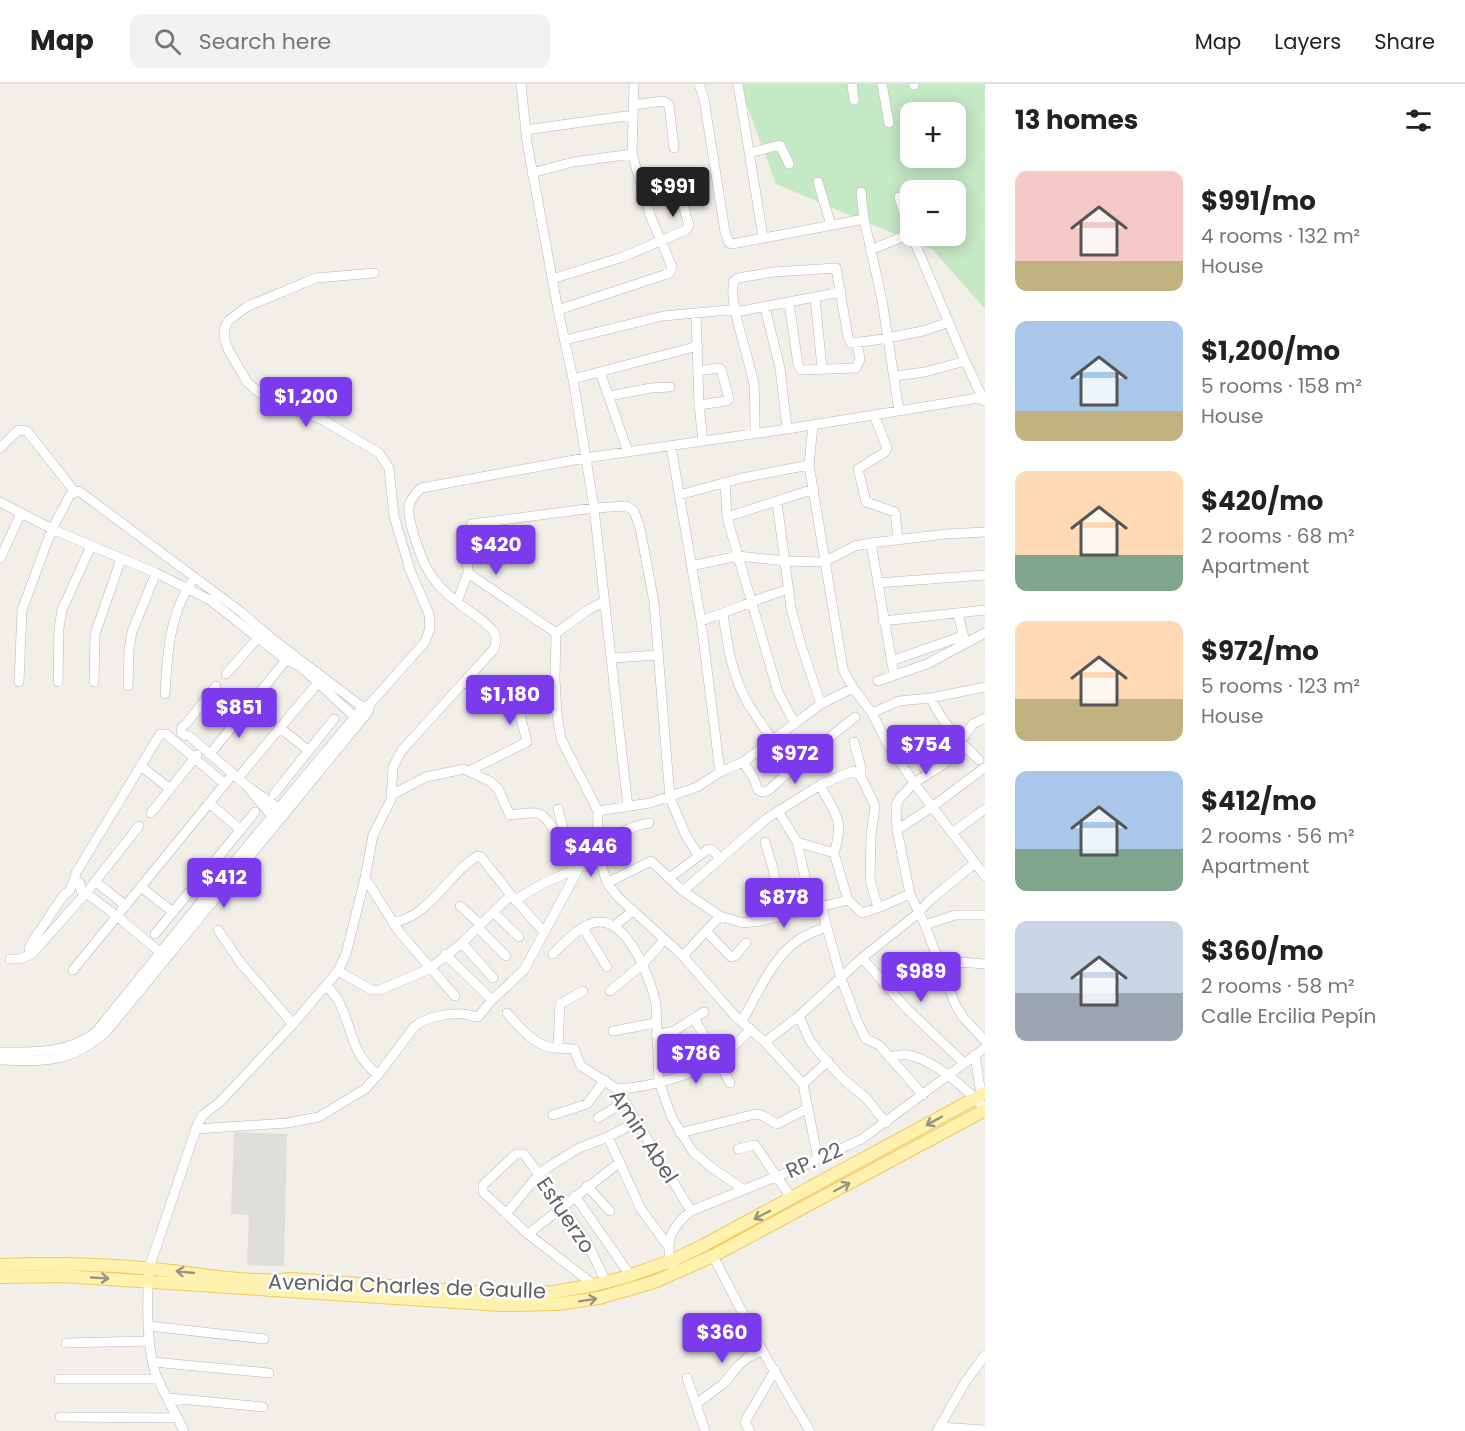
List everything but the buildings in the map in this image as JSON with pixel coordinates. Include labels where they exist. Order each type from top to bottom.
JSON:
[{"type":"main road","name":"Avenida Charles de Gaulle","points":[[148,1275],[260,1280],[291,1279],[500,1294],[554,1292],[600,1284],[671,1261],[982,1101]]},
{"type":"main road","name":"Avenida Charles de Gaulle","points":[[0,1265],[148,1275],[414,1300],[502,1305],[557,1304],[599,1298],[654,1282],[713,1256],[982,1101]]},
{"type":"main road","name":"Avenida Charles de Gaulle","points":[[0,1277],[63,1269]]},
{"type":"street","points":[[521,84],[532,173],[573,379],[594,508],[603,602],[613,658],[628,807]]},
{"type":"street","points":[[558,310],[670,273],[672,267],[650,215],[632,154],[634,84]]},
{"type":"street","points":[[699,84],[704,99],[726,239],[732,244],[864,219]]},
{"type":"street","points":[[738,84],[763,237]]},
{"type":"street","points":[[852,84],[854,100]]},
{"type":"street","points":[[882,84],[889,123]]},
{"type":"street","points":[[525,130],[633,110],[663,101],[669,105],[674,148]]},
{"type":"street","points":[[749,153],[780,145],[789,164]]},
{"type":"street","points":[[532,173],[573,162],[632,154]]},
{"type":"street","points":[[818,182],[831,225]]},
{"type":"street","points":[[552,279],[623,257],[689,228],[679,192]]},
{"type":"street","points":[[861,192],[870,250],[882,300],[899,411]]},
{"type":"street","points":[[870,250],[900,238]]},
{"type":"street","points":[[184,1431],[158,1379],[153,1362],[149,1326],[148,1275],[196,1129],[202,1115],[220,1102],[338,971],[346,954],[373,835],[387,810],[396,760],[494,649],[496,636],[493,630],[478,616],[457,602],[429,576],[408,515],[409,502],[421,488],[585,458],[985,399],[965,361],[917,246]]},
{"type":"street","points":[[755,433],[753,385],[736,312],[733,285],[738,278],[774,272],[834,268],[838,270],[849,341],[857,343],[922,331],[949,322]]},
{"type":"street","points":[[0,1052],[61,1050],[74,1046],[96,1032],[163,955],[366,708],[425,642],[430,628],[429,614],[410,570],[394,516],[389,468],[379,453],[331,425],[287,408],[260,393],[247,382],[228,350],[224,337],[225,327],[229,320],[248,306],[316,278],[374,273]]},
{"type":"street","points":[[565,340],[663,316],[696,315],[729,310],[736,312],[841,292]]},
{"type":"street","points":[[815,298],[822,369]]},
{"type":"street","points":[[789,302],[798,365],[801,370],[856,368],[860,359],[857,343]]},
{"type":"street","points":[[765,308],[780,368],[787,429]]},
{"type":"street","points":[[696,315],[699,405],[703,441]]},
{"type":"street","points":[[573,379],[698,346]]},
{"type":"street","points":[[894,376],[925,372],[965,361]]},
{"type":"street","points":[[698,371],[721,369],[729,399],[699,405]]},
{"type":"street","points":[[600,372],[628,452]]},
{"type":"street","points":[[609,396],[670,387]]},
{"type":"street","points":[[874,415],[887,448],[885,452],[858,469],[866,502],[894,512],[898,540]]},
{"type":"street","points":[[813,425],[809,465],[843,669],[914,783],[985,876]]},
{"type":"street","points":[[0,448],[18,430],[27,431],[75,492],[82,494],[242,612],[286,660],[366,708]]},
{"type":"street","points":[[670,446],[701,621],[720,772]]},
{"type":"street","points":[[679,495],[725,482],[809,465]]},
{"type":"street","points":[[725,482],[727,517],[738,556],[778,692],[794,722]]},
{"type":"street","points":[[727,517],[814,489]]},
{"type":"street","points":[[19,682],[22,610],[52,529],[70,495],[75,492]]},
{"type":"street","points":[[777,502],[791,608],[821,704]]},
{"type":"street","points":[[1,506],[156,573],[188,588],[225,610],[321,679],[357,719]]},
{"type":"street","points":[[457,602],[468,573],[466,533],[472,524],[594,508],[627,506],[634,511],[640,528],[650,579],[670,798],[686,836],[699,856]]},
{"type":"street","points":[[0,559],[21,513]]},
{"type":"street","points":[[691,566],[738,556],[824,562],[855,546],[871,543],[985,532]]},
{"type":"street","points":[[871,543],[894,675]]},
{"type":"street","points":[[58,682],[59,628],[62,610],[91,546]]},
{"type":"street","points":[[94,682],[95,634],[122,559]]},
{"type":"street","points":[[128,686],[132,632],[156,573]]},
{"type":"street","points":[[468,573],[556,633]]},
{"type":"street","points":[[878,583],[985,574]]},
{"type":"street","points":[[165,694],[169,638],[184,592],[194,578]]},
{"type":"street","points":[[701,621],[723,614],[752,600],[789,589]]},
{"type":"street","points":[[556,633],[603,602]]},
{"type":"street","points":[[884,621],[985,610]]},
{"type":"street","points":[[723,614],[729,650],[740,687],[773,740]]},
{"type":"street","points":[[957,614],[964,640]]},
{"type":"street","points":[[338,971],[372,990],[377,990],[429,969],[513,898],[596,859],[598,811],[561,739],[556,691],[556,633]]},
{"type":"street","points":[[891,661],[985,633]]},
{"type":"street","points":[[226,674],[261,635]]},
{"type":"street","points":[[878,681],[927,664],[964,640]]},
{"type":"street","points":[[613,658],[658,655]]},
{"type":"street","points":[[256,697],[286,660]]},
{"type":"street","points":[[73,970],[225,784],[236,776],[280,728],[321,679]]},
{"type":"street","points":[[465,681],[491,708]]},
{"type":"street","points":[[216,686],[182,727],[181,732],[189,736],[247,786],[282,810]]},
{"type":"street","points":[[872,713],[899,701],[931,698],[985,687]]},
{"type":"street","points":[[598,811],[670,798],[697,787],[720,772],[743,762],[821,704],[853,688]]},
{"type":"street","points":[[900,828],[932,807],[983,763],[962,744],[936,710],[931,698]]},
{"type":"street","points":[[151,813],[195,758],[206,752],[248,707]]},
{"type":"street","points":[[469,771],[527,742],[519,707]]},
{"type":"street","points":[[743,762],[758,789],[764,792],[770,790],[799,762],[855,717]]},
{"type":"street","points":[[985,718],[973,724],[962,744],[944,764],[914,783],[896,805],[910,894],[925,925],[959,1011],[985,1041]]},
{"type":"street","points":[[273,794],[334,719]]},
{"type":"street","points":[[280,728],[308,750]]},
{"type":"street","points":[[32,954],[29,949],[31,944],[72,886],[76,873],[155,740],[163,733],[225,784]]},
{"type":"street","points":[[854,742],[861,777]]},
{"type":"street","points":[[141,765],[170,789]]},
{"type":"street","points":[[391,795],[426,777],[465,769],[491,782],[498,789],[510,815],[541,814],[547,817],[556,834]]},
{"type":"street","points":[[683,891],[756,827],[778,811],[820,785],[848,772],[858,773],[875,806],[871,835],[870,880],[878,908]]},
{"type":"street","points":[[820,785],[840,825],[834,853],[848,900],[862,913],[910,894]]},
{"type":"street","points":[[247,786],[274,819]]},
{"type":"street","points":[[209,803],[240,830]]},
{"type":"street","points":[[196,1129],[225,1129],[287,1123],[319,1117],[365,1089],[420,1022],[462,1014],[477,1018],[492,1000],[524,970],[576,869],[558,809]]},
{"type":"street","points":[[952,833],[985,809]]},
{"type":"street","points":[[778,811],[797,842],[841,978],[863,1034],[870,1041],[879,1045],[923,1095]]},
{"type":"street","points":[[155,934],[255,812]]},
{"type":"street","points":[[597,851],[627,828],[649,823]]},
{"type":"street","points":[[10,959],[20,959],[32,954],[139,826]]},
{"type":"street","points":[[765,842],[783,916]]},
{"type":"street","points":[[797,842],[834,853]]},
{"type":"street","points":[[669,878],[710,849],[720,859]]},
{"type":"street","points":[[597,851],[607,884],[618,897],[683,956],[724,1004],[765,1042],[803,1084],[819,1159]]},
{"type":"street","points":[[393,922],[402,921],[422,908],[463,866],[478,856],[544,932]]},
{"type":"street","points":[[607,884],[651,861],[683,891],[720,916],[743,923],[848,900]]},
{"type":"street","points":[[765,1042],[799,1016],[862,958],[975,863]]},
{"type":"street","points":[[365,878],[393,922],[429,969],[455,996]]},
{"type":"street","points":[[95,881],[126,906]]},
{"type":"street","points":[[72,886],[75,894],[84,892],[163,955]]},
{"type":"street","points":[[141,887],[173,912]]},
{"type":"street","points":[[460,906],[506,956]]},
{"type":"street","points":[[614,926],[633,911]]},
{"type":"street","points":[[494,913],[519,937]]},
{"type":"street","points":[[925,925],[956,915],[985,915]]},
{"type":"street","points":[[683,956],[720,916]]},
{"type":"street","points":[[553,954],[569,937],[597,922],[606,922],[614,926],[643,964],[655,1001],[659,1082],[667,1106],[693,1152],[744,1190]]},
{"type":"street","points":[[742,1021],[769,974],[788,948],[804,937],[826,927]]},
{"type":"street","points":[[584,928],[607,967]]},
{"type":"street","points":[[218,930],[240,963],[292,1024]]},
{"type":"street","points":[[706,931],[731,957],[735,956],[746,943]]},
{"type":"street","points":[[610,991],[643,964],[664,940]]},
{"type":"street","points":[[462,943],[493,978]]},
{"type":"street","points":[[445,954],[492,1000]]},
{"type":"street","points":[[0,1059],[57,1059],[79,1051],[92,1043],[106,1032],[163,955]]},
{"type":"street","points":[[862,958],[907,1009],[964,1063]]},
{"type":"street","points":[[888,987],[911,970],[940,961],[985,964]]},
{"type":"street","points":[[326,985],[339,1001],[355,1046],[365,1062],[378,1075]]},
{"type":"street","points":[[558,1048],[560,1004],[583,991]]},
{"type":"street","points":[[656,1035],[674,1030],[704,1012]]},
{"type":"street","name":"Amin Abel","points":[[507,1013],[523,1031],[543,1045],[574,1049],[581,1066],[617,1089],[691,1211]]},
{"type":"street","points":[[799,1016],[814,1046],[842,1078],[866,1098],[886,1123]]},
{"type":"street","points":[[694,1018],[707,1041]]},
{"type":"street","points":[[613,1031],[656,1023]]},
{"type":"street","points":[[617,1089],[641,1087],[698,1070],[717,1059],[751,1029]]},
{"type":"street","name":"RP. 22","points":[[668,1246],[671,1231],[691,1211],[777,1177],[862,1139],[985,1048]]},
{"type":"street","points":[[889,1057],[910,1055],[930,1064],[982,1101]]},
{"type":"street","points":[[975,1055],[982,1101]]},
{"type":"street","points":[[717,1059],[730,1083]]},
{"type":"street","points":[[803,1084],[828,1061]]},
{"type":"street","points":[[553,1115],[587,1104],[605,1080]]},
{"type":"street","points":[[598,1118],[624,1102]]},
{"type":"street","points":[[681,1133],[755,1114],[777,1124],[808,1108]]},
{"type":"street","points":[[600,1284],[528,1234],[507,1214],[539,1174],[567,1155],[636,1122]]},
{"type":"street","points":[[608,1137],[644,1215],[668,1246],[676,1273]]},
{"type":"street","points":[[738,1149],[754,1144],[792,1199]]},
{"type":"street","name":"Esfuerzo","points":[[507,1214],[483,1192],[482,1186],[516,1154],[520,1153],[524,1154],[586,1240],[600,1284]]},
{"type":"street","points":[[528,1234],[620,1162]]},
{"type":"street","points":[[587,1186],[610,1211]]},
{"type":"street","points":[[575,1196],[630,1275]]},
{"type":"street","points":[[713,1256],[762,1350],[807,1427],[795,1431]]},
{"type":"street","points":[[149,1326],[264,1339]]},
{"type":"street","points":[[66,1343],[150,1341]]},
{"type":"street","points":[[696,1404],[723,1384],[747,1358],[762,1350]]},
{"type":"street","points":[[985,1355],[966,1381],[939,1429],[985,1430]]},
{"type":"street","points":[[153,1362],[268,1373]]},
{"type":"street","points":[[750,1431],[745,1423],[746,1419],[775,1370]]},
{"type":"street","points":[[687,1378],[705,1431]]},
{"type":"street","points":[[59,1379],[158,1379]]},
{"type":"street","points":[[169,1398],[263,1407]]},
{"type":"street","points":[[60,1417],[178,1418]]},
{"type":"shaded area","points":[[234,1132],[287,1134],[284,1266],[247,1265],[249,1215],[231,1214]]},
{"type":"green space","points":[[739,84],[985,84],[985,309],[933,250],[923,246],[966,246],[966,180],[900,180],[900,236],[776,184]]}]
